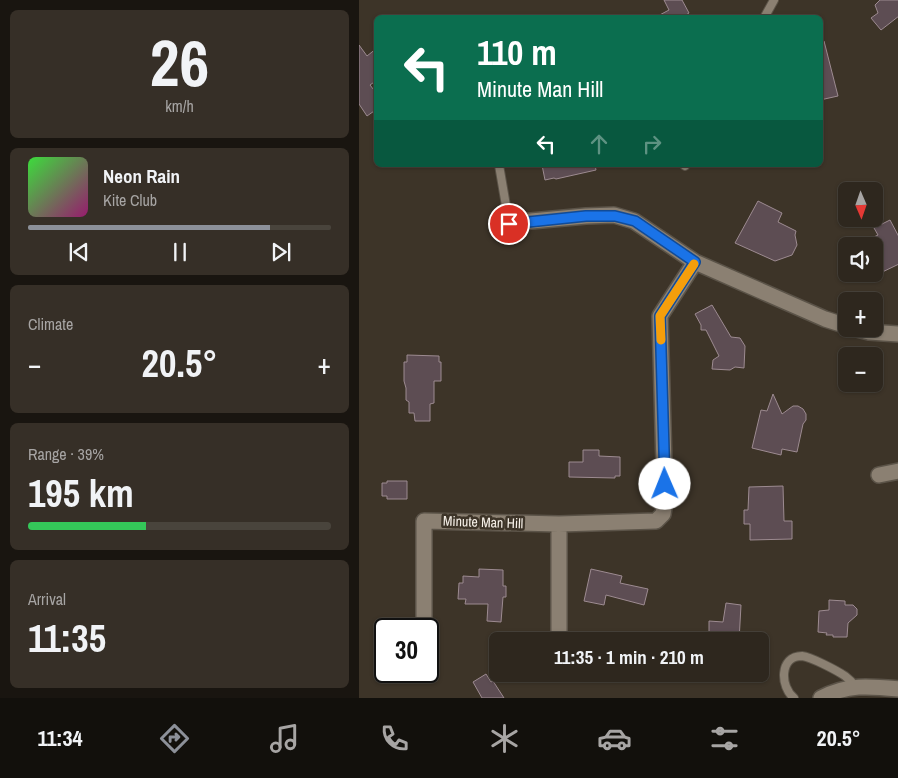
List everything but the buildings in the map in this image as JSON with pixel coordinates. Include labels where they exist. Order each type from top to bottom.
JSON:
[{"type":"street","points":[[509,224],[586,216],[615,216],[635,221],[695,262],[838,323]]},
{"type":"street","name":"Minute Man Hill","points":[[424,618],[424,521],[559,524],[655,521],[663,514],[665,502],[660,316],[695,262]]},
{"type":"street","points":[[883,333],[898,334]]},
{"type":"street","points":[[879,475],[898,471]]},
{"type":"street","points":[[559,524],[559,632]]},
{"type":"street","points":[[821,698],[835,691],[863,686],[898,688]]},
{"type":"lane","points":[[766,15],[774,0]]},
{"type":"lane","points":[[499,167],[509,224]]},
{"type":"lane","points":[[794,698],[790,695],[783,678],[786,664],[793,658],[801,656],[846,676],[856,687]]},
{"type":"slow traffic","points":[[661,340],[660,316],[694,264]]},
{"type":"route","points":[[509,224],[586,216],[615,216],[635,221],[660,240],[695,262],[660,316],[665,484]]}]
